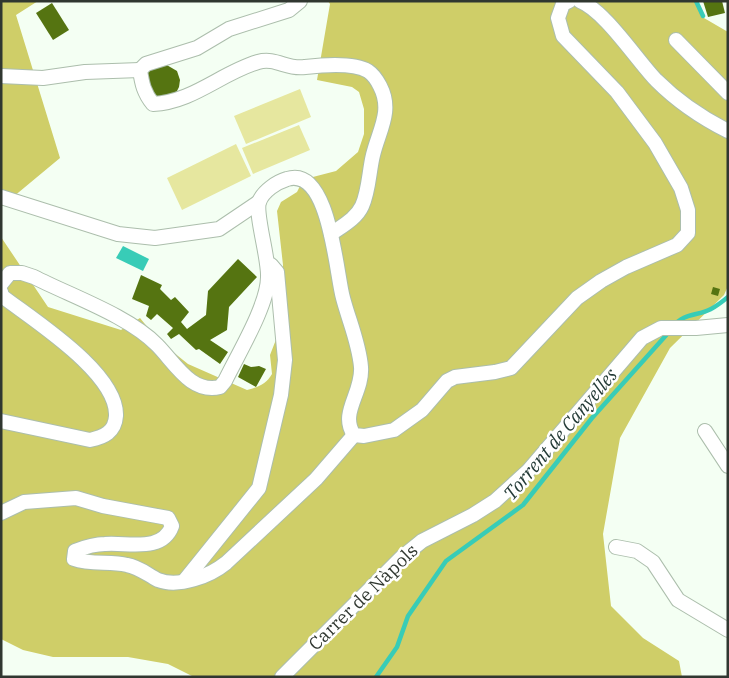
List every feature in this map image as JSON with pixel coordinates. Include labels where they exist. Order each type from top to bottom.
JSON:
[{"type":"street","points":[[1,76],[43,78],[85,72],[140,70],[146,64],[197,48],[229,29],[288,10],[300,1]]},
{"type":"street","points":[[354,435],[364,436],[394,430],[422,410],[447,381],[455,377],[511,368],[577,298],[601,281],[626,267],[677,245],[688,234],[690,223],[686,199],[655,143],[618,92],[563,36],[558,18],[563,4],[569,1]]},
{"type":"street","points":[[580,1],[588,4],[603,18],[657,80],[681,102],[728,130]]},
{"type":"street","points":[[676,40],[728,93]]},
{"type":"street","points":[[140,70],[143,88],[153,104],[183,99],[238,71],[265,60],[276,60],[294,68],[341,65],[368,71],[375,77],[384,94],[386,103],[384,122],[373,153],[362,205],[355,217],[331,234]]},
{"type":"street","points":[[1,197],[118,234],[155,238],[219,229],[259,202],[267,190],[280,181],[292,177],[302,179],[311,186],[329,222],[342,297],[357,340],[361,367],[361,385],[348,415],[349,427],[354,435]]},
{"type":"street","points":[[1,284],[10,273],[22,273],[94,306],[136,327],[157,345],[174,366],[194,383],[214,389],[220,387],[225,381],[267,290],[268,261],[258,213],[259,202]]},
{"type":"street","points":[[186,580],[259,488],[281,395],[285,360],[277,272],[268,261]]},
{"type":"street","points":[[1,292],[2,296],[38,321],[80,356],[108,391],[115,404],[116,415],[112,430],[102,437],[90,440],[1,421]]},
{"type":"street","name":"Carrer de Nàpols","points":[[282,677],[401,558],[422,541],[473,515],[495,501],[528,471],[642,338],[661,328],[696,328],[728,325]]},
{"type":"street","points":[[705,431],[728,466]]},
{"type":"street","points":[[1,513],[24,502],[76,498],[103,506],[168,518],[172,526],[169,534],[163,540],[144,544],[104,544],[84,547],[75,551],[74,559],[82,562],[126,564],[167,582],[186,580],[212,574],[226,563],[316,479],[354,435]]},
{"type":"street","points":[[616,547],[637,551],[653,562],[678,600],[728,630]]},
{"type":"green space","points":[[300,89],[311,117],[246,144],[234,116]]},
{"type":"green space","points":[[299,125],[310,150],[253,174],[242,148]]},
{"type":"green space","points":[[236,144],[251,176],[182,210],[167,178]]},
{"type":"shaded area","points":[[1,1],[38,1],[16,15],[60,158],[1,207]]},
{"type":"shaded area","points":[[328,1],[697,1],[704,18],[728,32],[728,286],[724,295],[670,348],[620,438],[603,534],[611,606],[643,638],[679,661],[682,677],[194,677],[168,664],[128,657],[53,657],[23,650],[1,639],[1,237],[48,307],[121,330],[140,318],[158,340],[188,364],[247,390],[265,383],[272,374],[270,355],[277,337],[282,301],[283,265],[277,211],[281,202],[297,192],[301,184],[309,178],[336,171],[358,152],[364,134],[364,109],[359,92],[352,87],[317,80],[330,4]]},
{"type":"water","points":[[123,246],[149,259],[143,271],[116,258]]},
{"type":"building","points":[[703,1],[722,1],[725,13],[708,17]]},
{"type":"building","points":[[52,3],[69,30],[53,40],[36,13]]},
{"type":"building","points":[[165,64],[177,71],[180,80],[179,87],[176,93],[158,98],[152,95],[147,73]]},
{"type":"building","points":[[238,259],[257,277],[229,307],[227,330],[210,340],[228,352],[220,364],[199,349],[196,350],[179,334],[171,339],[167,334],[173,328],[157,314],[151,320],[146,316],[149,306],[132,299],[141,275],[162,285],[160,289],[171,300],[175,297],[189,312],[181,322],[187,329],[206,315],[208,291]]},
{"type":"building","points":[[713,287],[720,289],[718,296],[711,294]]},
{"type":"building","points":[[244,364],[266,369],[256,387],[238,377]]},
{"type":"waterway","name":"Torrent de Canyelles","points":[[696,1],[703,16]]},
{"type":"waterway","name":"Torrent de Canyelles","points":[[674,326],[686,317],[711,309],[728,297]]},
{"type":"waterway","name":"Torrent de Canyelles","points":[[376,677],[397,647],[408,616],[446,561],[523,505],[592,418],[669,332]]}]
